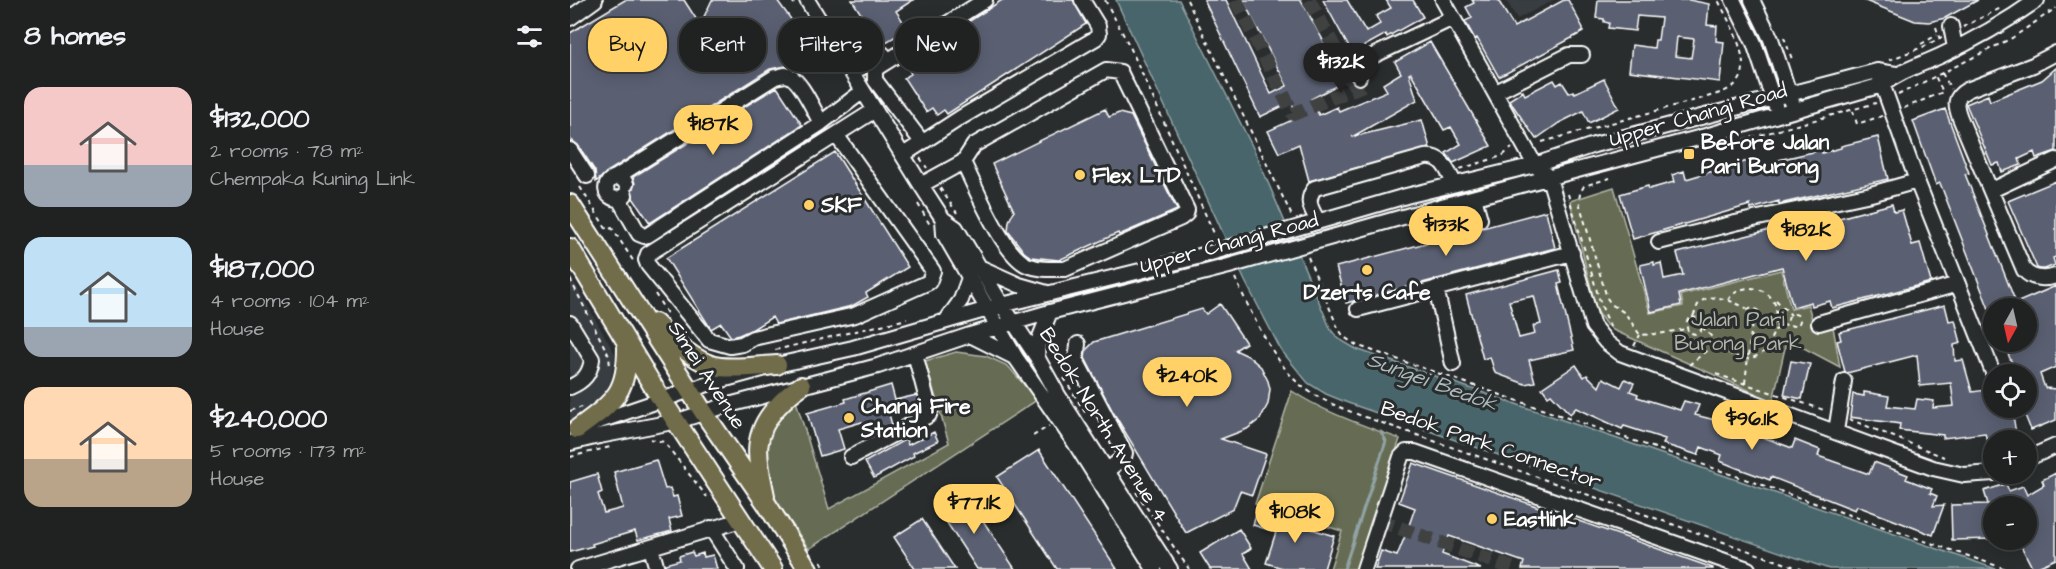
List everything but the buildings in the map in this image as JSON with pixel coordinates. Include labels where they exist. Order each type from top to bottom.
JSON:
[{"type":"main road","name":"Simei Avenue","points":[[570,204],[704,413],[766,503],[814,564]]},
{"type":"main road","points":[[570,248],[662,399],[672,428],[741,520],[773,569]]},
{"type":"main road","points":[[628,296],[678,346],[718,367],[775,358]]},
{"type":"main road","points":[[572,434],[605,408],[615,397],[623,383],[627,366],[627,342]]},
{"type":"main road","points":[[766,503],[757,456],[759,434],[770,415],[788,394],[801,386]]},
{"type":"street","points":[[570,18],[595,0]]},
{"type":"street","points":[[943,219],[852,73],[969,0]]},
{"type":"street","points":[[922,142],[875,80],[875,71],[985,0]]},
{"type":"street","points":[[903,155],[1096,38],[1099,34],[1098,26],[1083,0]]},
{"type":"street","points":[[1443,0],[1535,165],[1549,178],[1593,326],[1606,342],[1620,353],[1678,374],[1744,391],[1836,431],[1944,471],[1974,475],[1983,474]]},
{"type":"street","points":[[1733,0],[1754,43],[1778,115]]},
{"type":"street","points":[[1752,0],[1771,39],[1795,110]]},
{"type":"street","name":"Upper Changi Road","points":[[572,434],[672,428],[704,413],[878,366],[1014,322],[1232,268],[1882,85],[1896,74],[1997,28],[2037,0]]},
{"type":"street","points":[[802,4],[814,18]]},
{"type":"street","points":[[1359,77],[1358,69],[1362,61],[1453,18]]},
{"type":"street","points":[[1952,29],[1955,48]]},
{"type":"street","points":[[2056,52],[2032,65],[1953,93],[1958,112],[2026,273],[2039,278],[2056,276]]},
{"type":"street","points":[[1496,92],[1569,55],[1582,55]]},
{"type":"street","points":[[1881,66],[1882,85],[1917,181],[1990,364]]},
{"type":"street","name":"Upper Changi Road","points":[[572,434],[775,358],[853,348],[1222,246],[1452,178],[1535,165],[1594,145],[1642,134],[1881,66],[1896,74]]},
{"type":"street","points":[[921,185],[963,162],[974,146],[1106,70],[1116,70],[1120,72],[1187,210],[1181,218],[1065,269],[1045,270],[1025,265],[1015,256],[999,233],[963,162]]},
{"type":"street","points":[[821,123],[798,83],[792,77],[784,75],[775,77],[622,188],[639,234],[648,235],[821,123],[863,91]]},
{"type":"street","points":[[1744,105],[1757,90],[1764,76]]},
{"type":"street","points":[[837,136],[933,271],[929,282],[855,315],[753,338],[742,344],[730,346],[709,339],[648,265],[646,260],[648,254],[875,110]]},
{"type":"street","points":[[1642,134],[1646,152]]},
{"type":"street","points":[[570,150],[584,182]]},
{"type":"street","points":[[1316,217],[1308,200],[1309,194],[1315,188],[1434,156],[1441,160],[1452,178]]},
{"type":"street","points":[[1992,190],[2056,160]]},
{"type":"street","points":[[1659,242],[1871,194],[1917,181]]},
{"type":"street","points":[[1474,198],[1480,219]]},
{"type":"street","name":"Bedok North Avenue 4","points":[[1154,569],[1059,418],[1016,358],[942,231],[943,219],[956,228],[1002,305],[1037,357],[1058,395],[1170,569]]},
{"type":"street","points":[[1358,309],[1572,253]]},
{"type":"street","points":[[979,267],[1019,285],[1049,293]]},
{"type":"street","points":[[946,321],[961,300],[969,278]]},
{"type":"street","points":[[1819,323],[1958,284]]},
{"type":"street","points":[[1436,288],[1453,364]]},
{"type":"street","points":[[1037,357],[1038,342],[1050,312]]},
{"type":"street","points":[[570,323],[592,359],[588,375],[581,382],[570,387]]},
{"type":"street","points":[[970,335],[1016,358]]},
{"type":"street","points":[[1078,344],[1076,360],[1125,453],[1124,457],[1107,470]]},
{"type":"street","points":[[851,457],[929,415],[930,411],[915,354]]},
{"type":"street","points":[[1836,431],[1844,381]]},
{"type":"street","points":[[2037,454],[2056,446]]},
{"type":"street","points":[[1364,569],[1401,457],[1406,452],[1415,452],[1748,569]]},
{"type":"street","points":[[578,569],[741,520]]},
{"type":"street","points":[[711,528],[737,569]]},
{"type":"street","points":[[651,548],[657,569]]},
{"type":"path","points":[[792,0],[802,4]]},
{"type":"path","points":[[1105,0],[1131,49],[1222,246]]},
{"type":"path","points":[[1187,0],[1293,224],[1316,217]]},
{"type":"path","points":[[1542,142],[1729,89],[1743,74],[1744,64],[1718,0]]},
{"type":"path","points":[[1881,66],[1925,46],[1952,29],[2007,5]]},
{"type":"path","points":[[1782,32],[1794,68]]},
{"type":"path","points":[[1921,44],[1938,34]]},
{"type":"path","points":[[1942,73],[1953,93]]},
{"type":"path","points":[[1935,76],[1953,93]]},
{"type":"path","points":[[1853,110],[1857,124],[1953,93]]},
{"type":"path","points":[[1452,178],[1502,156],[1509,152],[1513,145]]},
{"type":"path","points":[[1610,178],[1584,186],[1579,202],[1607,297],[1640,335],[1686,328]]},
{"type":"path","points":[[584,182],[607,230],[612,228],[637,267]]},
{"type":"path","points":[[1565,185],[1606,318],[1612,329]]},
{"type":"path","points":[[914,199],[933,230]]},
{"type":"path","points":[[1303,248],[1338,328],[1344,337],[1356,345],[2006,569]]},
{"type":"path","name":"Bedok Park Connector","points":[[1232,268],[1274,354],[1294,379],[1314,395],[1411,433],[1801,569]]},
{"type":"path","points":[[1593,278],[1600,276]]},
{"type":"path","points":[[650,287],[669,317]]},
{"type":"path","points":[[1728,300],[1736,291],[1744,288],[1758,290],[1784,306],[1791,315]]},
{"type":"path","points":[[1702,327],[1700,332],[1689,333],[1686,321],[1692,317],[1696,306],[1702,300],[1711,297],[1728,300],[1783,330]]},
{"type":"path","points":[[1772,298],[1778,308],[1774,325]]},
{"type":"path","points":[[1747,310],[1756,309],[1759,312],[1758,316]]},
{"type":"path","points":[[1744,391],[1754,313]]},
{"type":"path","points":[[1692,317],[1699,318],[1702,327],[1729,355],[1748,358],[1766,351],[1773,333],[1779,328],[1789,323],[1796,326],[1800,322],[1797,315],[1791,315]]},
{"type":"path","points":[[1789,323],[1788,319],[1791,315]]},
{"type":"path","points":[[775,358],[906,319]]},
{"type":"path","points":[[1678,374],[1717,342]]},
{"type":"path","points":[[1628,344],[1634,347]]},
{"type":"path","points":[[1711,372],[1744,391],[1838,416],[1947,458]]},
{"type":"path","points":[[1033,436],[1052,425]]},
{"type":"path","points":[[664,442],[672,428]]},
{"type":"path","points":[[647,439],[664,442],[710,500]]},
{"type":"path","points":[[570,457],[614,446]]},
{"type":"path","points":[[814,564],[826,569]]},
{"type":"shaded area","points":[[1506,0],[1554,0],[1517,19]]},
{"type":"shaded area","points":[[570,275],[615,354],[611,380],[602,397],[588,414],[570,419]]},
{"type":"green space","name":"Jalan Pari Burong Park","points":[[1614,187],[1650,313],[1683,306],[1681,295],[1781,270],[1791,309],[1808,305],[1814,326],[1832,321],[1840,367],[1787,339],[1773,401],[1613,330],[1604,322],[1596,309],[1570,201]]},
{"type":"green space","points":[[956,352],[986,356],[1008,366],[1037,400],[809,549],[774,498],[766,457],[767,439],[777,421],[796,401],[829,509],[949,443],[925,361]]},
{"type":"green space","points":[[1292,391],[1331,412],[1400,439],[1357,569],[1330,569],[1342,531],[1255,504]]},
{"type":"water","name":"Sungei Bedok","points":[[1116,0],[1179,0],[1255,152],[1331,330],[1339,339],[1356,349],[1996,569],[1829,569],[1348,403],[1308,383],[1281,350],[1245,281]]},
{"type":"waterway","points":[[1344,569],[1386,441],[1381,432]]},
{"type":"tunnel","points":[[1236,0],[1293,114],[1363,85],[1359,77]]},
{"type":"tunnel","points":[[1309,0],[1356,88]]},
{"type":"tunnel","points":[[1380,521],[1515,569]]},
{"type":"place","name":"Before Jalan Pari Burong","points":[[1689,154]]},
{"type":"place","name":"Flex LTD","points":[[1080,175]]},
{"type":"place","name":"SKF","points":[[809,205]]},
{"type":"place","name":"D'zerts Cafe","points":[[1367,270]]},
{"type":"place","name":"Changi Fire Station","points":[[849,418]]},
{"type":"place","name":"Eastlink","points":[[1492,519]]}]
